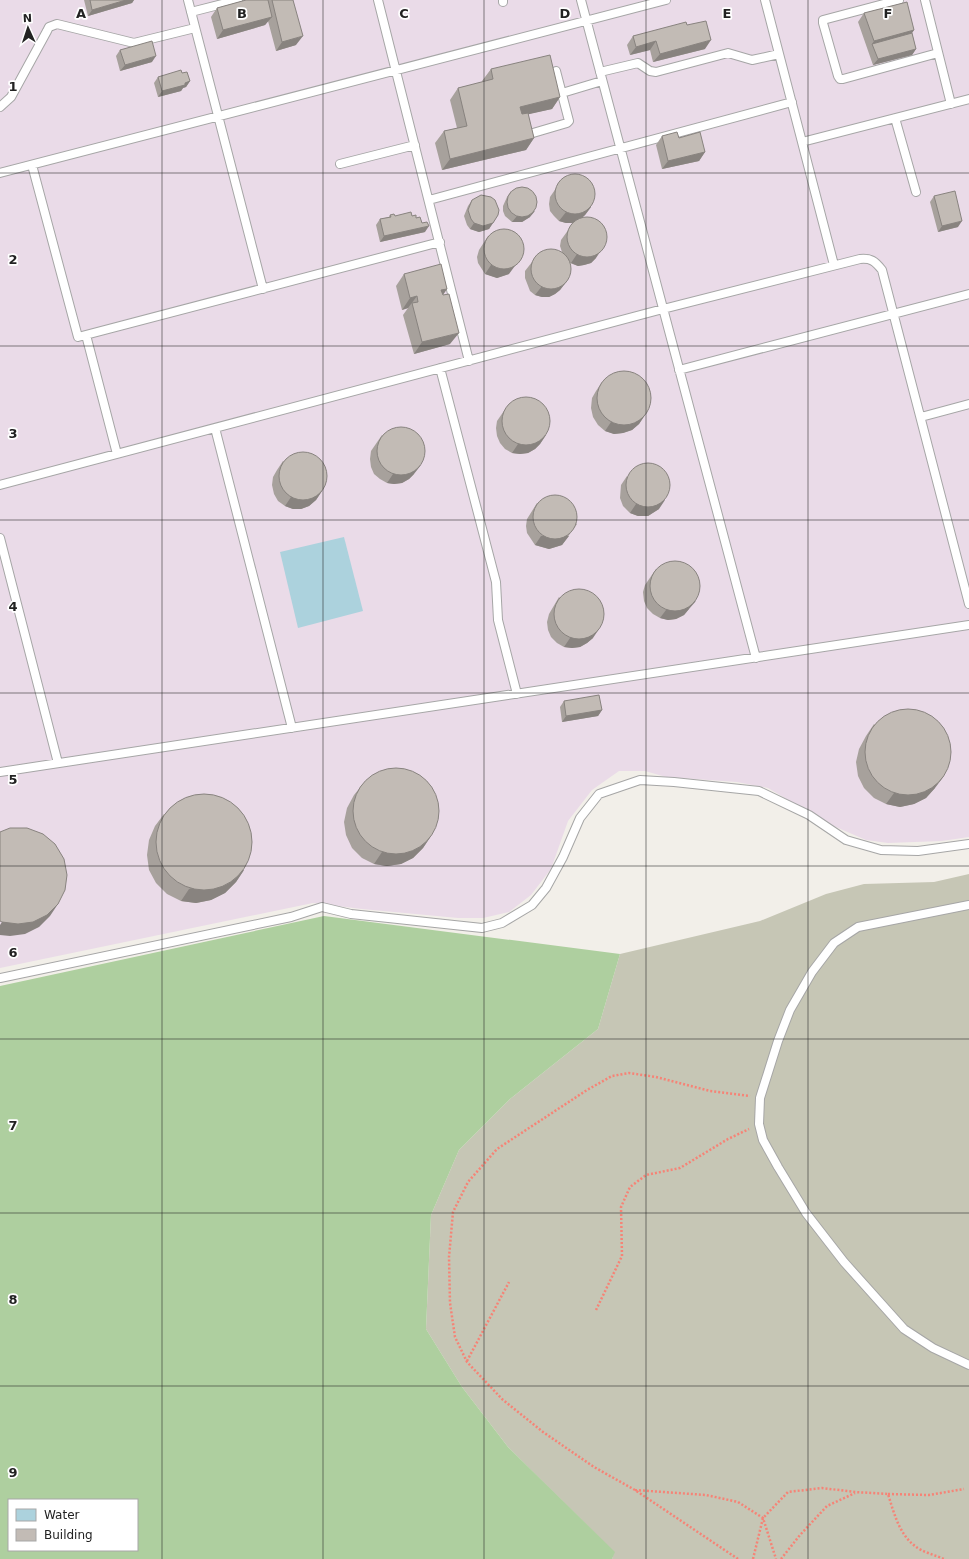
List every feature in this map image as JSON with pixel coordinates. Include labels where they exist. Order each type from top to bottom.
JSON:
[{"type":"lane","points":[[188,0],[263,288]]},
{"type":"lane","points":[[191,12],[238,0]]},
{"type":"lane","points":[[378,0],[397,70],[469,361]]},
{"type":"lane","points":[[581,0],[756,658]]},
{"type":"lane","points":[[0,173],[666,0]]},
{"type":"lane","points":[[766,0],[834,265]]},
{"type":"lane","points":[[899,0],[823,20],[840,79],[938,53]]},
{"type":"lane","points":[[925,0],[951,104]]},
{"type":"lane","points":[[0,107],[11,97],[47,31],[53,25],[57,24],[134,43],[195,28]]},
{"type":"lane","points":[[600,72],[638,63],[650,71],[656,72],[728,53],[752,60],[779,54]]},
{"type":"lane","points":[[533,133],[567,123],[569,118],[556,71]]},
{"type":"lane","points":[[562,93],[602,81]]},
{"type":"lane","points":[[802,142],[969,100]]},
{"type":"lane","points":[[429,200],[792,102]]},
{"type":"lane","points":[[896,118],[916,192]]},
{"type":"lane","points":[[340,164],[415,145]]},
{"type":"lane","points":[[32,165],[78,337],[440,242]]},
{"type":"lane","points":[[0,485],[663,309],[834,265],[869,258],[876,262],[882,270],[969,604]]},
{"type":"lane","points":[[679,370],[969,294]]},
{"type":"lane","points":[[86,335],[117,454]]},
{"type":"lane","points":[[440,368],[496,582],[498,620],[517,694]]},
{"type":"lane","points":[[921,417],[969,404]]},
{"type":"lane","points":[[215,428],[292,728]]},
{"type":"lane","points":[[0,538],[58,763]]},
{"type":"lane","points":[[0,772],[969,626]]},
{"type":"lane","points":[[0,978],[291,918],[322,907],[351,914],[482,928],[502,923],[532,905],[546,888],[563,857],[580,818],[599,794],[640,780],[759,791],[809,815],[846,840],[881,850],[918,851],[969,844]]},
{"type":"lane","points":[[969,905],[858,928],[834,943],[812,972],[790,1010],[778,1041],[760,1098],[759,1124],[763,1140],[806,1213],[844,1262],[904,1329],[933,1348],[969,1365]]},
{"type":"path","points":[[738,1559],[635,1490],[594,1467],[543,1432],[502,1399],[467,1362],[455,1337],[450,1303],[449,1257],[453,1212],[468,1182],[497,1149],[587,1090],[612,1076],[629,1073],[650,1076],[710,1091],[760,1098]]},
{"type":"path","points":[[596,1310],[622,1256],[622,1207],[630,1188],[646,1175],[680,1168],[759,1124]]},
{"type":"path","points":[[467,1362],[509,1282]]},
{"type":"path","points":[[753,1559],[763,1518],[788,1492],[822,1488],[855,1492],[929,1495],[964,1489]]},
{"type":"path","points":[[635,1490],[706,1495],[738,1502],[763,1518],[776,1559]]},
{"type":"path","points":[[781,1559],[800,1535],[827,1506],[855,1492]]},
{"type":"path","points":[[888,1494],[904,1537],[916,1547],[944,1559]]},
{"type":"shaded area","points":[[0,0],[969,0],[969,837],[942,841],[888,843],[866,840],[829,824],[768,788],[737,782],[666,777],[645,771],[619,771],[592,790],[568,821],[551,869],[531,895],[509,912],[483,918],[458,918],[313,903],[0,968]]},
{"type":"shaded area","points":[[969,874],[969,1559],[612,1559],[614,1552],[508,1447],[462,1387],[426,1329],[431,1215],[459,1150],[510,1099],[598,1029],[620,954],[760,921],[826,894],[864,884],[934,882]]},
{"type":"green space","points":[[324,916],[620,954],[598,1029],[510,1099],[459,1150],[431,1215],[426,1329],[462,1387],[508,1447],[615,1552],[612,1559],[0,1559],[0,986]]},
{"type":"water","points":[[344,537],[363,611],[298,628],[280,552]]},
{"type":"building","points":[[90,0],[126,0],[92,10]]},
{"type":"building","points":[[246,0],[268,0],[272,17],[223,30],[217,8]]},
{"type":"building","points":[[272,0],[293,0],[303,36],[282,42]]},
{"type":"building","points":[[907,2],[914,30],[874,41],[864,13]]},
{"type":"building","points":[[706,21],[711,40],[660,54],[656,41],[636,47],[633,36],[686,22],[687,25]]},
{"type":"building","points":[[912,33],[916,49],[878,59],[872,44]]},
{"type":"building","points":[[152,41],[156,56],[125,65],[120,50]]},
{"type":"building","points":[[550,55],[560,97],[520,107],[522,114],[528,113],[534,138],[450,159],[444,131],[467,126],[458,88],[493,79],[491,69]]},
{"type":"building","points":[[181,70],[182,73],[187,72],[190,81],[185,83],[185,85],[162,91],[158,77]]},
{"type":"building","points":[[677,132],[679,138],[700,132],[705,152],[668,161],[662,136]]},
{"type":"building","points":[[575,174],[583,176],[589,180],[593,186],[595,194],[593,202],[589,208],[583,212],[575,214],[567,212],[561,208],[557,202],[555,194],[557,186],[561,180],[567,176]]},
{"type":"building","points":[[522,187],[528,188],[536,196],[536,208],[528,216],[522,217],[516,216],[508,208],[507,202],[508,196],[516,188]]},
{"type":"building","points":[[955,191],[962,221],[942,226],[934,196]]},
{"type":"building","points":[[481,195],[491,197],[495,200],[499,210],[493,223],[483,226],[474,223],[468,210],[472,200]]},
{"type":"building","points":[[411,212],[412,216],[416,215],[416,218],[420,217],[422,223],[427,222],[429,226],[384,236],[380,219],[391,217],[390,215],[394,214],[395,216]]},
{"type":"building","points":[[587,217],[601,223],[607,237],[601,251],[587,257],[573,251],[567,237],[573,223]]},
{"type":"building","points":[[504,229],[518,235],[524,249],[518,263],[504,269],[490,263],[484,249],[490,235]]},
{"type":"building","points":[[551,249],[559,251],[565,255],[569,261],[571,269],[569,277],[565,283],[559,287],[551,289],[543,287],[537,283],[533,277],[531,269],[533,261],[537,255],[543,251]]},
{"type":"building","points":[[441,264],[447,289],[441,290],[443,295],[449,294],[459,333],[422,342],[412,303],[418,302],[417,296],[410,298],[404,274]]},
{"type":"building","points":[[624,371],[634,373],[643,379],[649,388],[651,398],[649,408],[643,417],[634,423],[624,425],[614,423],[605,417],[599,408],[597,398],[599,388],[605,379],[614,373]]},
{"type":"building","points":[[521,397],[531,397],[543,404],[550,416],[550,426],[543,438],[531,445],[521,445],[513,441],[506,434],[502,426],[502,416],[506,408],[513,401]]},
{"type":"building","points":[[396,427],[406,427],[418,434],[425,446],[425,456],[418,468],[406,475],[396,475],[388,471],[381,464],[377,456],[377,446],[381,438],[388,431]]},
{"type":"building","points":[[298,452],[308,452],[317,456],[323,462],[327,471],[327,481],[323,490],[317,496],[308,500],[298,500],[289,496],[283,490],[279,481],[279,471],[283,462],[289,456]]},
{"type":"building","points":[[644,463],[652,463],[657,464],[664,469],[669,476],[669,494],[664,501],[657,506],[644,507],[636,504],[629,497],[626,489],[626,481],[629,473],[636,466]]},
{"type":"building","points":[[551,495],[559,495],[564,496],[571,501],[576,508],[576,526],[571,533],[564,538],[551,539],[543,536],[536,529],[533,521],[533,513],[536,505],[543,498]]},
{"type":"building","points":[[670,561],[680,561],[693,568],[700,581],[700,591],[693,604],[680,611],[670,611],[661,607],[654,600],[650,591],[650,581],[654,572],[661,565]]},
{"type":"building","points":[[574,589],[584,589],[597,596],[604,609],[604,619],[597,632],[584,639],[574,639],[565,635],[558,628],[554,619],[554,609],[558,600],[565,593]]},
{"type":"building","points":[[599,695],[602,710],[566,716],[564,701]]},
{"type":"building","points":[[908,709],[924,712],[932,716],[944,728],[948,736],[951,752],[948,768],[944,776],[932,788],[924,792],[908,795],[892,792],[884,788],[872,776],[868,768],[865,752],[868,736],[872,728],[884,716],[892,712]]},
{"type":"building","points":[[396,768],[404,769],[420,775],[432,787],[438,803],[438,819],[432,835],[420,847],[404,853],[396,854],[388,853],[372,847],[360,835],[354,819],[353,811],[354,803],[360,787],[372,775],[388,769]]},
{"type":"building","points":[[204,794],[223,797],[238,808],[249,823],[252,842],[249,861],[238,876],[223,887],[204,890],[185,887],[170,876],[159,861],[156,842],[159,823],[170,808],[185,797]]},
{"type":"building","points":[[10,828],[27,828],[43,834],[55,844],[64,859],[67,875],[65,890],[58,904],[47,915],[33,922],[18,924],[0,921],[0,832]]}]
